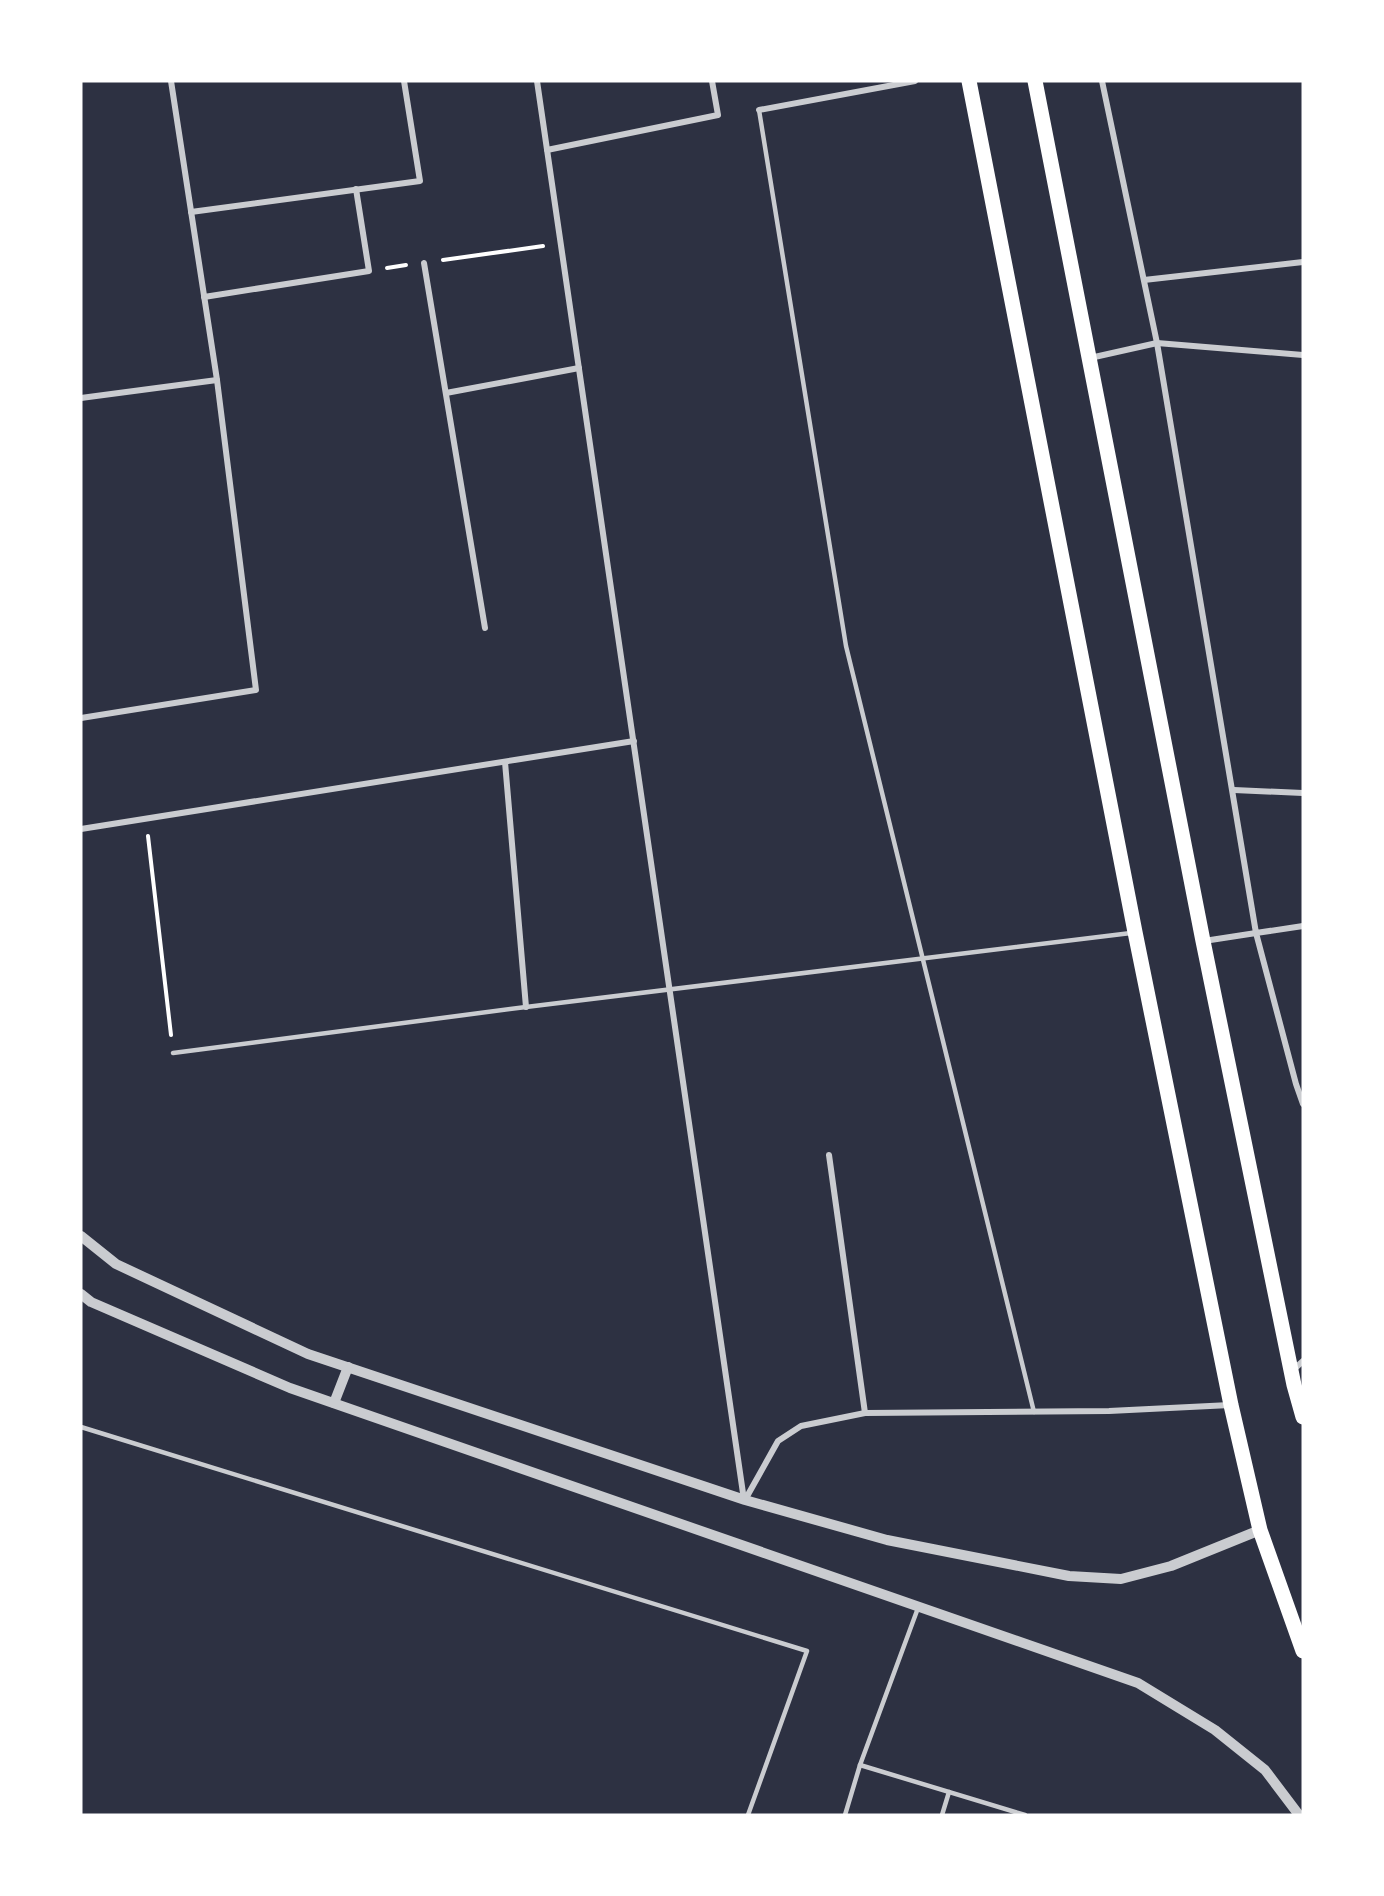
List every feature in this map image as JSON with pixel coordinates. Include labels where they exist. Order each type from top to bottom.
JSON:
[{"type":"main road","points":[[969,81],[1135,932],[1231,1405],[1260,1530],[1303,1651]]},
{"type":"main road","points":[[1035,81],[1203,941],[1291,1372],[1303,1417]]},
{"type":"street","points":[[81,718],[256,690],[217,381],[171,81]]},
{"type":"street","points":[[191,212],[420,180],[404,81]]},
{"type":"street","points":[[537,81],[745,1500]]},
{"type":"street","points":[[547,150],[718,115],[712,81]]},
{"type":"street","points":[[759,110],[915,81]]},
{"type":"street","points":[[1102,81],[1157,343],[1234,790],[1256,933],[1303,1104]]},
{"type":"street","points":[[204,297],[369,271],[356,189]]},
{"type":"street","points":[[424,262],[485,628]]},
{"type":"street","points":[[1144,280],[1303,262]]},
{"type":"street","points":[[1089,358],[1157,343],[1303,355]]},
{"type":"street","points":[[446,393],[579,368]]},
{"type":"street","points":[[81,398],[217,381]]},
{"type":"street","points":[[81,829],[634,741]]},
{"type":"street","points":[[505,762],[526,1007]]},
{"type":"street","points":[[1234,790],[1303,793]]},
{"type":"street","points":[[1203,941],[1303,926]]},
{"type":"street","points":[[828,1155],[865,1413]]},
{"type":"street","points":[[81,1236],[116,1263],[308,1354],[745,1500],[887,1540],[1069,1576],[1121,1579],[1171,1566],[1260,1530]]},
{"type":"street","points":[[81,1294],[91,1302],[269,1379],[334,1403],[1138,1683],[1215,1730],[1265,1770],[1299,1815]]},
{"type":"street","points":[[1291,1372],[1303,1361]]},
{"type":"street","points":[[334,1403],[348,1367]]},
{"type":"street","points":[[745,1500],[778,1441],[801,1426],[865,1413],[1109,1411],[1231,1405]]},
{"type":"lane","points":[[759,110],[846,646],[1034,1412]]},
{"type":"lane","points":[[173,1053],[1135,932]]},
{"type":"lane","points":[[81,1427],[807,1651],[748,1815]]},
{"type":"lane","points":[[845,1815],[860,1765],[919,1607]]},
{"type":"lane","points":[[860,1765],[1024,1815]]},
{"type":"lane","points":[[942,1815],[949,1792]]},
{"type":"path","points":[[369,271],[561,244]]},
{"type":"path","points":[[146,818],[173,1053]]}]
